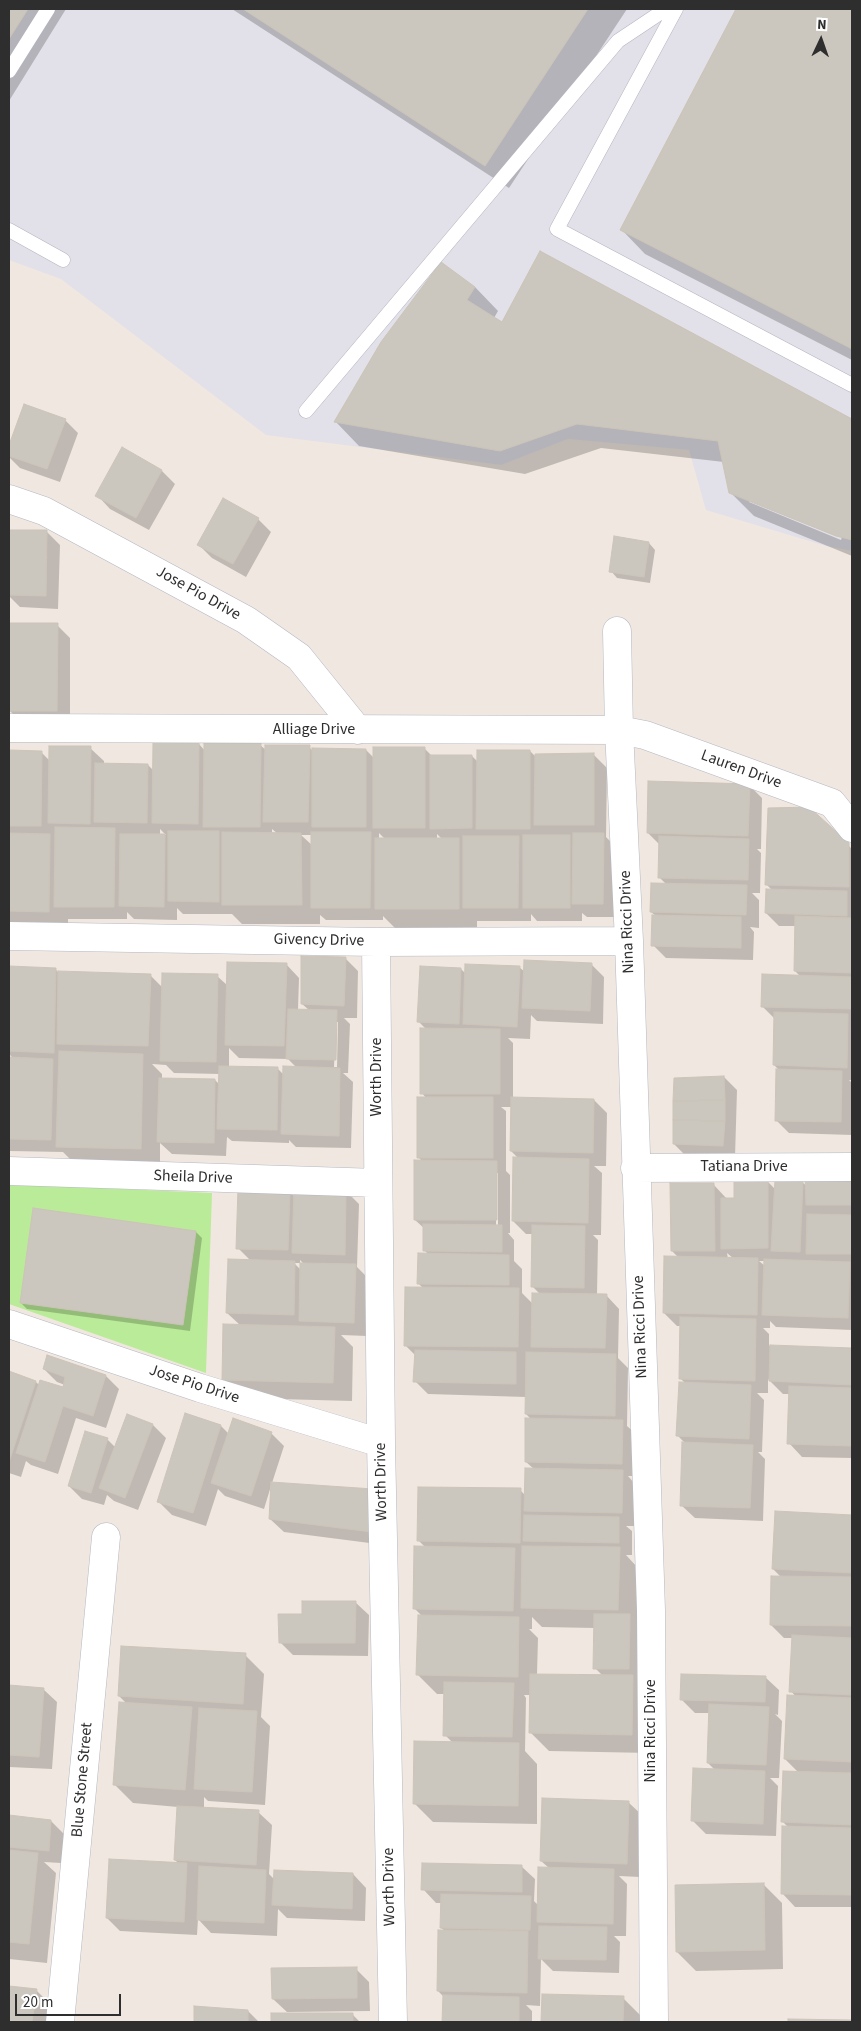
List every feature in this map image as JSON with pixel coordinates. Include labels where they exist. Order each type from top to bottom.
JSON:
[{"type":"street","name":"Jose Pio Drive","points":[[9,499],[44,511],[246,620],[299,657],[358,730]]},
{"type":"street","name":"Nina Ricci Drive","points":[[617,631],[619,730],[629,941],[650,1610],[654,2022]]},
{"type":"street","name":"Alliage Drive","points":[[9,728],[619,730]]},
{"type":"street","name":"Lauren Drive","points":[[619,730],[645,735],[832,804],[852,828]]},
{"type":"street","name":"Givency Drive","points":[[9,936],[376,942],[629,941]]},
{"type":"street","name":"Worth Drive","points":[[376,942],[381,1443],[393,2022]]},
{"type":"street","name":"Tatiana Drive","points":[[635,1168],[852,1167]]},
{"type":"street","name":"Sheila Drive","points":[[9,1171],[378,1183]]},
{"type":"street","name":"Jose Pio Drive","points":[[9,1324],[200,1388],[381,1443]]},
{"type":"street","name":"Blue Stone Street","points":[[60,2022],[106,1537]]},
{"type":"lane","points":[[9,71],[48,9]]},
{"type":"lane","points":[[306,411],[618,41],[666,9]]},
{"type":"lane","points":[[676,9],[557,229],[852,385]]},
{"type":"lane","points":[[9,230],[63,260]]},
{"type":"shaded area","points":[[9,9],[852,9],[852,551],[826,546],[706,510],[689,450],[568,439],[501,465],[266,435],[61,279],[9,260]]},
{"type":"green space","points":[[9,1184],[212,1193],[206,1373],[9,1304]]},
{"type":"building","points":[[9,9],[28,9],[9,39]]},
{"type":"building","points":[[243,9],[588,9],[485,166]]},
{"type":"building","points":[[736,9],[852,9],[852,349],[620,230]]},
{"type":"building","points":[[540,251],[852,419],[852,540],[836,536],[729,493],[718,441],[577,424],[500,451],[334,422],[381,342],[441,262],[475,287],[467,300],[502,322]]},
{"type":"building","points":[[24,404],[66,419],[47,469],[9,456],[9,445]]},
{"type":"building","points":[[122,447],[162,470],[136,518],[95,496]]},
{"type":"building","points":[[223,498],[259,518],[233,564],[197,545]]},
{"type":"building","points":[[9,530],[47,530],[46,596],[9,595]]},
{"type":"building","points":[[614,536],[649,542],[644,577],[609,572]]},
{"type":"building","points":[[9,623],[58,623],[57,711],[9,711]]},
{"type":"building","points":[[153,742],[199,743],[198,824],[152,823]]},
{"type":"building","points":[[204,743],[261,743],[260,827],[203,827]]},
{"type":"building","points":[[265,745],[310,745],[308,822],[263,822]]},
{"type":"building","points":[[49,746],[91,746],[90,824],[48,823]]},
{"type":"building","points":[[373,747],[425,747],[425,828],[373,828]]},
{"type":"building","points":[[312,748],[366,749],[366,827],[312,827]]},
{"type":"building","points":[[9,750],[42,751],[41,826],[9,826]]},
{"type":"building","points":[[477,750],[530,750],[530,829],[476,829]]},
{"type":"building","points":[[594,753],[594,825],[534,825],[535,754]]},
{"type":"building","points":[[430,755],[472,755],[472,828],[430,829]]},
{"type":"building","points":[[95,763],[148,764],[147,823],[94,822]]},
{"type":"building","points":[[648,781],[750,784],[748,836],[647,833]]},
{"type":"building","points":[[809,807],[849,843],[849,887],[765,885],[768,808]]},
{"type":"building","points":[[55,827],[115,828],[114,907],[54,907]]},
{"type":"building","points":[[168,831],[219,831],[219,902],[168,901]]},
{"type":"building","points":[[222,832],[301,833],[302,905],[222,905]]},
{"type":"building","points":[[311,832],[371,832],[370,908],[311,908]]},
{"type":"building","points":[[9,833],[50,834],[49,912],[9,911]]},
{"type":"building","points":[[573,833],[604,833],[603,904],[572,904]]},
{"type":"building","points":[[120,834],[165,834],[164,907],[119,906]]},
{"type":"building","points":[[523,835],[570,835],[570,908],[523,908]]},
{"type":"building","points":[[463,836],[519,836],[518,908],[463,908]]},
{"type":"building","points":[[659,836],[749,839],[748,880],[658,878]]},
{"type":"building","points":[[375,838],[459,838],[459,909],[375,909]]},
{"type":"building","points":[[651,883],[747,885],[746,915],[650,912]]},
{"type":"building","points":[[766,889],[847,891],[847,916],[765,913]]},
{"type":"building","points":[[652,915],[741,917],[741,948],[651,946]]},
{"type":"building","points":[[795,916],[852,918],[852,973],[794,971]]},
{"type":"building","points":[[301,956],[346,957],[344,1006],[301,1004]]},
{"type":"building","points":[[524,960],[592,963],[590,1011],[522,1008]]},
{"type":"building","points":[[227,962],[287,963],[284,1046],[225,1045]]},
{"type":"building","points":[[465,964],[520,966],[517,1027],[463,1024]]},
{"type":"building","points":[[9,966],[56,968],[54,1053],[9,1051]]},
{"type":"building","points":[[420,966],[461,968],[459,1024],[417,1022]]},
{"type":"building","points":[[58,971],[151,974],[148,1046],[57,1044]]},
{"type":"building","points":[[162,973],[218,974],[216,1062],[160,1061]]},
{"type":"building","points":[[762,974],[852,977],[852,1009],[761,1007]]},
{"type":"building","points":[[288,1009],[337,1010],[336,1060],[286,1059]]},
{"type":"building","points":[[774,1012],[848,1014],[847,1068],[773,1065]]},
{"type":"building","points":[[420,1028],[500,1029],[500,1094],[420,1094]]},
{"type":"building","points":[[59,1051],[143,1054],[141,1149],[56,1147]]},
{"type":"building","points":[[9,1057],[53,1059],[51,1140],[9,1139]]},
{"type":"building","points":[[219,1066],[278,1067],[277,1130],[217,1129]]},
{"type":"building","points":[[283,1066],[340,1068],[339,1136],[281,1134]]},
{"type":"building","points":[[776,1069],[842,1071],[841,1122],[775,1121]]},
{"type":"building","points":[[724,1076],[725,1100],[673,1101],[674,1078]]},
{"type":"building","points":[[159,1078],[215,1079],[214,1143],[157,1142]]},
{"type":"building","points":[[417,1097],[493,1097],[493,1158],[417,1158]]},
{"type":"building","points":[[511,1097],[594,1099],[593,1153],[510,1151]]},
{"type":"building","points":[[725,1100],[725,1121],[673,1120],[673,1101]]},
{"type":"building","points":[[673,1120],[725,1121],[723,1146],[673,1144]]},
{"type":"building","points":[[513,1157],[589,1159],[588,1223],[512,1221]]},
{"type":"building","points":[[414,1160],[497,1161],[497,1220],[414,1220]]},
{"type":"building","points":[[805,1176],[852,1176],[852,1205],[806,1205]]},
{"type":"building","points":[[734,1179],[768,1179],[768,1248],[721,1249],[721,1198],[734,1198]]},
{"type":"building","points":[[775,1180],[803,1181],[800,1252],[771,1251]]},
{"type":"building","points":[[670,1183],[714,1183],[715,1251],[671,1251]]},
{"type":"building","points":[[238,1188],[290,1190],[288,1250],[236,1249]]},
{"type":"building","points":[[294,1188],[346,1190],[345,1255],[292,1253]]},
{"type":"building","points":[[33,1208],[196,1231],[183,1325],[20,1303]]},
{"type":"building","points":[[807,1214],[852,1215],[852,1254],[806,1254]]},
{"type":"building","points":[[423,1224],[502,1225],[502,1252],[423,1251]]},
{"type":"building","points":[[532,1225],[585,1226],[584,1288],[531,1287]]},
{"type":"building","points":[[418,1253],[509,1255],[509,1285],[417,1284]]},
{"type":"building","points":[[664,1256],[758,1258],[757,1315],[663,1313]]},
{"type":"building","points":[[228,1259],[295,1261],[294,1315],[226,1313]]},
{"type":"building","points":[[764,1259],[850,1262],[848,1318],[762,1315]]},
{"type":"building","points":[[300,1263],[356,1264],[354,1323],[299,1321]]},
{"type":"building","points":[[405,1287],[519,1288],[518,1347],[404,1346]]},
{"type":"building","points":[[532,1293],[607,1294],[605,1348],[531,1347]]},
{"type":"building","points":[[680,1317],[756,1319],[755,1381],[679,1379]]},
{"type":"building","points":[[223,1324],[335,1327],[333,1383],[222,1380]]},
{"type":"building","points":[[770,1345],[852,1348],[852,1385],[769,1381]]},
{"type":"building","points":[[415,1350],[516,1352],[516,1384],[413,1382]]},
{"type":"building","points":[[526,1352],[616,1354],[615,1416],[525,1414]]},
{"type":"building","points":[[47,1355],[106,1375],[93,1416],[63,1406],[45,1462],[16,1453],[40,1380],[63,1387],[65,1377],[43,1369]]},
{"type":"building","points":[[9,1371],[36,1381],[9,1462]]},
{"type":"building","points":[[679,1382],[751,1385],[749,1439],[676,1436]]},
{"type":"building","points":[[789,1386],[852,1388],[852,1446],[787,1444]]},
{"type":"building","points":[[185,1413],[221,1425],[193,1513],[157,1502]]},
{"type":"building","points":[[127,1414],[153,1424],[125,1498],[99,1488]]},
{"type":"building","points":[[233,1418],[272,1432],[251,1496],[211,1483]]},
{"type":"building","points":[[525,1418],[623,1420],[622,1464],[525,1462]]},
{"type":"building","points":[[85,1431],[108,1438],[91,1493],[68,1486]]},
{"type":"building","points":[[682,1442],[753,1445],[750,1508],[680,1506]]},
{"type":"building","points":[[525,1468],[623,1470],[622,1513],[524,1511]]},
{"type":"building","points":[[271,1482],[373,1489],[372,1532],[269,1519]]},
{"type":"building","points":[[418,1487],[521,1488],[520,1543],[417,1541]]},
{"type":"building","points":[[775,1511],[852,1515],[852,1573],[772,1569]]},
{"type":"building","points":[[524,1515],[619,1517],[619,1543],[523,1541]]},
{"type":"building","points":[[414,1546],[515,1548],[513,1611],[413,1609]]},
{"type":"building","points":[[522,1546],[620,1547],[618,1610],[521,1608]]},
{"type":"building","points":[[771,1576],[852,1577],[852,1626],[770,1625]]},
{"type":"building","points":[[302,1601],[356,1601],[355,1643],[279,1643],[278,1614],[302,1614]]},
{"type":"building","points":[[594,1614],[630,1614],[629,1669],[593,1669]]},
{"type":"building","points":[[418,1615],[519,1617],[518,1677],[416,1675]]},
{"type":"building","points":[[792,1635],[852,1638],[852,1695],[789,1692]]},
{"type":"building","points":[[121,1646],[246,1653],[243,1704],[118,1696]]},
{"type":"building","points":[[530,1674],[633,1675],[632,1735],[529,1733]]},
{"type":"building","points":[[681,1674],[766,1676],[765,1702],[680,1700]]},
{"type":"building","points":[[444,1682],[514,1683],[512,1737],[443,1736]]},
{"type":"building","points":[[9,1685],[44,1688],[39,1757],[9,1755]]},
{"type":"building","points":[[787,1695],[852,1698],[852,1762],[784,1759]]},
{"type":"building","points":[[119,1702],[192,1707],[185,1790],[113,1785]]},
{"type":"building","points":[[709,1704],[769,1707],[766,1765],[707,1763]]},
{"type":"building","points":[[199,1708],[257,1711],[252,1792],[194,1789]]},
{"type":"building","points":[[414,1741],[519,1743],[518,1806],[413,1804]]},
{"type":"building","points":[[693,1768],[765,1771],[763,1824],[691,1821]]},
{"type":"building","points":[[783,1771],[852,1773],[852,1825],[781,1822]]},
{"type":"building","points":[[542,1798],[629,1801],[627,1864],[540,1861]]},
{"type":"building","points":[[177,1806],[259,1810],[256,1865],[174,1860]]},
{"type":"building","points":[[9,1815],[51,1820],[49,1851],[9,1847]]},
{"type":"building","points":[[782,1826],[852,1828],[852,1895],[781,1894]]},
{"type":"building","points":[[9,1850],[38,1853],[29,1944],[9,1942]]},
{"type":"building","points":[[109,1859],[187,1863],[184,1922],[106,1918]]},
{"type":"building","points":[[422,1863],[522,1865],[522,1892],[421,1890]]},
{"type":"building","points":[[199,1866],[266,1870],[264,1923],[197,1920]]},
{"type":"building","points":[[538,1867],[614,1869],[613,1924],[537,1922]]},
{"type":"building","points":[[274,1870],[353,1873],[352,1909],[272,1905]]},
{"type":"building","points":[[764,1883],[765,1950],[676,1952],[675,1885]]},
{"type":"building","points":[[441,1894],[531,1896],[530,1930],[440,1928]]},
{"type":"building","points":[[539,1926],[607,1927],[606,1960],[538,1959]]},
{"type":"building","points":[[438,1930],[528,1931],[527,1993],[437,1991]]},
{"type":"building","points":[[357,1967],[357,1998],[272,1999],[271,1968]]},
{"type":"building","points":[[9,1986],[37,1989],[32,2022],[9,2022]]},
{"type":"building","points":[[542,1994],[624,1996],[623,2022],[541,2022]]},
{"type":"building","points":[[443,1995],[519,1997],[519,2022],[442,2022]]},
{"type":"building","points":[[194,2006],[248,2010],[248,2022],[194,2022]]},
{"type":"building","points":[[271,2013],[353,2013],[353,2022],[271,2022]]},
{"type":"building","points":[[788,2019],[852,2020],[852,2022],[788,2022]]}]
